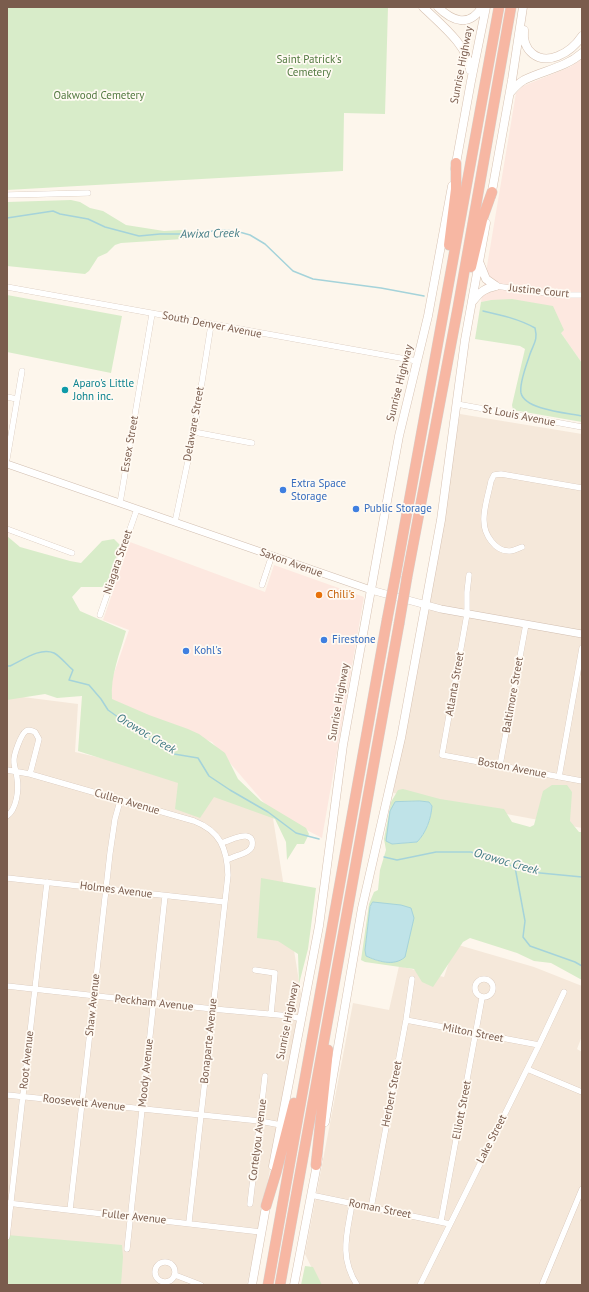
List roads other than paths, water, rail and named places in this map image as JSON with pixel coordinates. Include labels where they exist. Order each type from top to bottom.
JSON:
[{"type":"highway","points":[[268,1285],[499,7]]},
{"type":"highway","points":[[280,1285],[407,577],[458,307],[511,7]]},
{"type":"highway","points":[[445,302],[447,260],[456,189],[456,163]]},
{"type":"highway","points":[[458,307],[466,288],[482,220],[492,192]]},
{"type":"highway","points":[[316,1165],[330,1042],[331,997]]},
{"type":"highway","points":[[266,1206],[276,1174],[295,1098],[305,1077]]},
{"type":"main road","points":[[423,7],[463,49],[470,64],[471,80]]},
{"type":"main road","points":[[438,7],[450,18],[461,20],[473,17],[482,7]]},
{"type":"main road","name":"Sunrise Highway","points":[[252,1285],[322,906],[343,745],[396,450],[431,302],[471,80],[486,7]]},
{"type":"main road","points":[[524,7],[524,41],[530,51],[536,56],[546,59],[558,56],[573,47],[582,36]]},
{"type":"main road","points":[[294,1285],[334,1070],[362,908],[398,753],[425,606],[445,494],[465,340],[510,93],[524,7]]},
{"type":"main road","points":[[510,93],[525,80],[564,65],[582,53]]},
{"type":"main road","points":[[479,262],[484,276],[496,286]]},
{"type":"main road","points":[[472,303],[481,291],[496,286]]},
{"type":"street","points":[[7,195],[88,193]]},
{"type":"street","name":"Justine Court","points":[[496,286],[560,295],[582,295]]},
{"type":"street","name":"South Denver Avenue","points":[[7,287],[417,361]]},
{"type":"street","name":"Essex Street","points":[[120,503],[152,314]]},
{"type":"street","name":"Delaware Street","points":[[175,522],[194,432],[211,325]]},
{"type":"street","points":[[7,459],[22,371]]},
{"type":"street","points":[[7,397],[18,399]]},
{"type":"street","name":"St Louis Avenue","points":[[457,404],[582,427]]},
{"type":"street","points":[[194,432],[252,443]]},
{"type":"street","name":"Saxon Avenue","points":[[7,464],[371,590],[425,606],[582,634]]},
{"type":"street","points":[[522,547],[510,551],[501,550],[487,536],[484,520],[491,481],[494,475],[501,474],[582,488]]},
{"type":"street","name":"Niagara Street","points":[[100,615],[137,509]]},
{"type":"street","points":[[7,529],[72,553]]},
{"type":"street","points":[[262,585],[272,555]]},
{"type":"street","name":"Atlanta Street","points":[[442,755],[467,614],[469,575]]},
{"type":"street","name":"Baltimore Street","points":[[500,765],[526,624]]},
{"type":"street","points":[[560,777],[582,648]]},
{"type":"street","points":[[7,816],[11,812],[18,787],[14,762],[16,752],[22,735],[28,730],[35,732],[39,739],[30,774]]},
{"type":"street","name":"Boston Avenue","points":[[442,755],[582,781]]},
{"type":"street","name":"Cullen Avenue","points":[[7,770],[30,774],[204,825],[213,831],[221,843],[228,860]]},
{"type":"street","name":"Shaw Avenue","points":[[70,1210],[106,890],[115,820],[120,801]]},
{"type":"street","points":[[221,843],[246,836],[251,838],[253,841],[252,847],[248,851],[228,860]]},
{"type":"street","name":"Bonaparte Avenue","points":[[189,1222],[228,875],[228,860]]},
{"type":"street","name":"Holmes Avenue","points":[[7,878],[225,902]]},
{"type":"street","name":"Root Avenue","points":[[7,1237],[9,1203],[23,1097],[47,882]]},
{"type":"street","name":"Moody Avenue","points":[[127,1249],[165,896]]},
{"type":"street","points":[[255,970],[275,973],[272,1014]]},
{"type":"street","name":"Herbert Street","points":[[371,1208],[406,1020],[412,979]]},
{"type":"street","name":"Peckham Avenue","points":[[7,986],[154,1003],[272,1014],[302,1019]]},
{"type":"street","name":"Lake Street","points":[[420,1285],[540,1045],[564,992]]},
{"type":"street","name":"Elliott Street","points":[[441,1221],[482,998]]},
{"type":"street","name":"Milton Street","points":[[406,1020],[540,1045]]},
{"type":"street","points":[[527,1069],[582,1092]]},
{"type":"street","name":"Cortelyou Avenue","points":[[250,1204],[265,1076]]},
{"type":"street","name":"Roosevelt Avenue","points":[[7,1095],[260,1121],[281,1125]]},
{"type":"street","points":[[542,1285],[582,1189]]},
{"type":"street","name":"Roman Street","points":[[310,1195],[450,1224]]},
{"type":"street","name":"Fuller Avenue","points":[[9,1203],[189,1222],[261,1232]]},
{"type":"street","points":[[352,1204],[345,1250],[348,1267],[357,1285]]},
{"type":"street","points":[[175,1275],[201,1285]]},
{"type":"water","points":[[395,802],[429,802],[432,806],[428,826],[417,842],[392,844],[386,841],[390,811]]},
{"type":"water","points":[[373,902],[401,905],[411,908],[414,918],[405,957],[401,960],[396,962],[386,962],[375,960],[366,956],[365,950],[370,907]]},
{"type":"waterway","name":"Awixa Creek","points":[[7,218],[53,211],[60,214],[88,219],[105,227],[139,236],[160,234],[192,234],[220,230],[236,231],[250,235],[265,244],[293,271],[313,279],[381,288],[424,296]]},
{"type":"waterway","name":"Awixa Creek","points":[[483,311],[516,320],[535,328],[535,341],[521,384],[521,393],[524,399],[538,407],[548,410],[582,416]]},
{"type":"waterway","name":"Orowoc Creek","points":[[7,666],[37,653],[54,653],[73,670],[69,680],[89,685],[108,710],[149,739],[166,747],[174,754],[198,758],[209,776],[268,812],[296,833],[319,839]]},
{"type":"waterway","name":"Orowoc Creek","points":[[384,857],[397,860],[436,852],[471,852],[530,872],[582,877]]},
{"type":"waterway","points":[[515,867],[525,921],[523,937],[530,946],[575,962],[582,966]]},
{"type":"place","name":"Aparo's Little John inc.","points":[[65,390]]},
{"type":"place","name":"Extra Space Storage","points":[[283,490]]},
{"type":"place","name":"Public Storage","points":[[356,509]]},
{"type":"place","name":"Chili's","points":[[319,595]]},
{"type":"place","name":"Firestone","points":[[324,640]]},
{"type":"place","name":"Kohl's","points":[[186,651]]},
{"type":"park label","name":"Saint Patrick's Cemetery","points":[[309,66]]},
{"type":"park label","name":"Oakwood Cemetery","points":[[99,96]]}]
